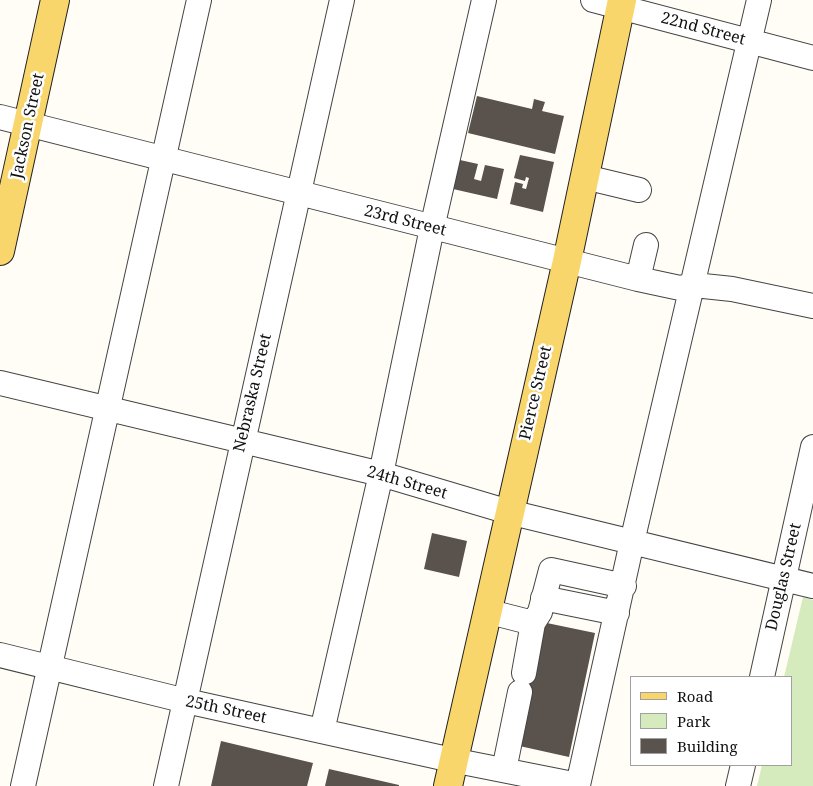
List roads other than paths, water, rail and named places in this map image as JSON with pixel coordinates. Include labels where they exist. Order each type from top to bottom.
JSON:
[{"type":"main road","name":"Jackson Street","points":[[0,252],[55,0]]},
{"type":"main road","name":"Pierce Street","points":[[450,773],[508,512],[567,261],[621,3]]},
{"type":"street","points":[[23,786],[200,0]]},
{"type":"street","name":"Nebraska Street","points":[[166,786],[342,0]]},
{"type":"street","points":[[322,731],[381,474],[432,228],[484,0]]},
{"type":"street","name":"22nd Street","points":[[593,0],[621,3],[813,58]]},
{"type":"street","points":[[543,598],[617,613],[759,0]]},
{"type":"street","name":"23rd Street","points":[[0,117],[164,158],[299,195],[638,279],[680,288],[694,285],[732,289],[813,306]]},
{"type":"street","points":[[584,177],[639,190]]},
{"type":"street","points":[[638,279],[646,245]]},
{"type":"street","name":"24th Street","points":[[0,383],[381,474],[508,512],[813,586]]},
{"type":"street","name":"Douglas Street","points":[[762,676],[813,447]]},
{"type":"street","points":[[504,770],[533,623],[540,612],[551,570],[624,586]]},
{"type":"street","points":[[486,611],[533,623]]},
{"type":"street","name":"25th Street","points":[[0,655],[186,701],[322,731],[450,773],[504,770],[578,785],[617,613]]},
{"type":"street","points":[[738,786],[743,766]]}]
